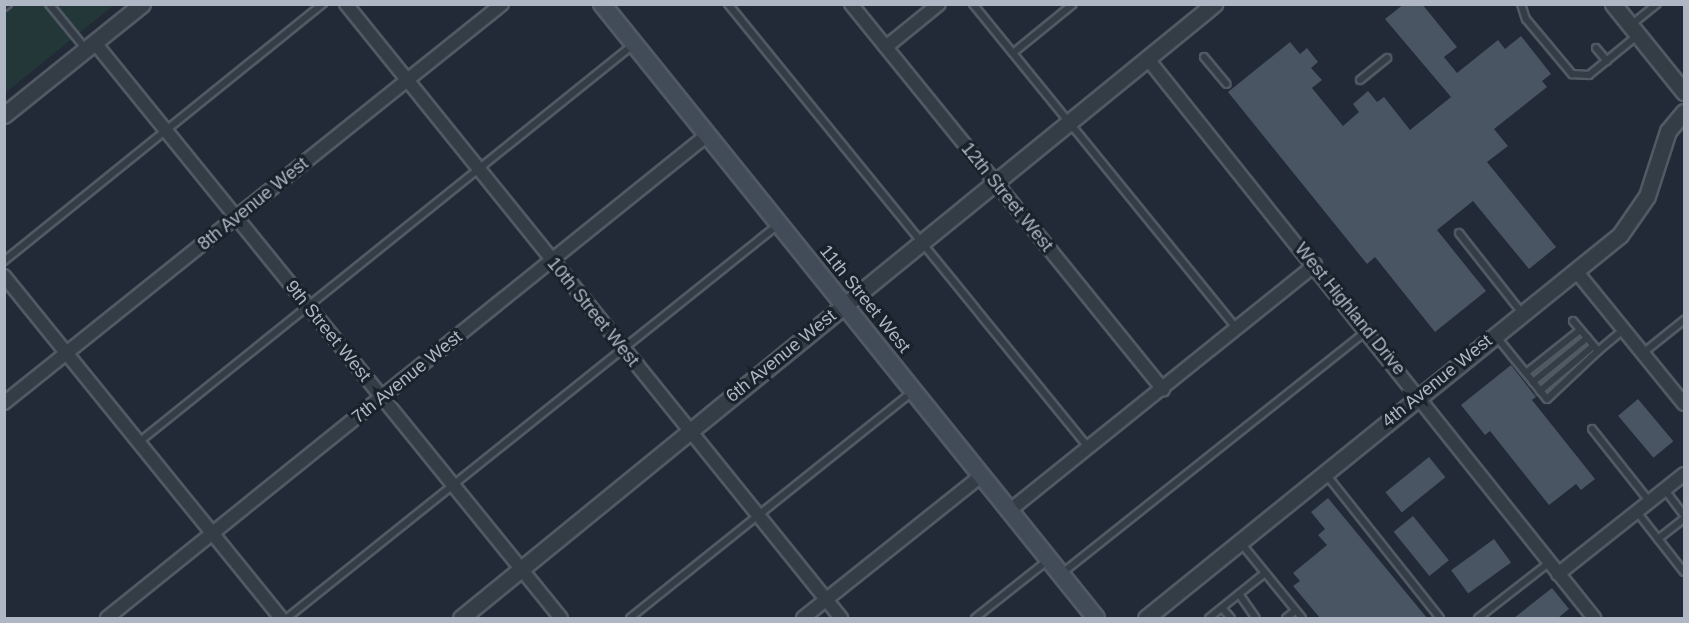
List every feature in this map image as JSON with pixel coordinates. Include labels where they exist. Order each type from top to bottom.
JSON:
[{"type":"main road","name":"11th Street West","points":[[602,4],[1059,575],[1096,618]]},
{"type":"street","points":[[4,115],[142,4]]},
{"type":"street","name":"10th Street West","points":[[346,4],[842,618]]},
{"type":"street","name":"8th Avenue West","points":[[4,403],[502,4]]},
{"type":"street","name":"12th Street West","points":[[851,4],[1163,389]]},
{"type":"street","points":[[886,47],[939,4]]},
{"type":"street","name":"6th Avenue West","points":[[461,618],[1214,4]]},
{"type":"street","points":[[1613,4],[1684,92]]},
{"type":"street","name":"9th Street West","points":[[91,47],[166,131],[237,217],[561,618]]},
{"type":"street","name":"West Highland Drive","points":[[1147,58],[1368,330],[1594,618]]},
{"type":"street","name":"4th Avenue West","points":[[1146,618],[1419,395],[1576,271],[1632,221],[1647,196],[1668,131],[1684,112]]},
{"type":"street","name":"7th Avenue West","points":[[106,618],[707,135]]},
{"type":"street","points":[[1009,511],[1315,265]]},
{"type":"street","points":[[1576,271],[1684,404]]},
{"type":"street","points":[[4,276],[214,532],[281,618]]},
{"type":"street","points":[[1558,574],[1684,474]]},
{"type":"street","points":[[803,618],[981,476]]},
{"type":"lane","points":[[49,4],[91,47]]},
{"type":"lane","points":[[4,261],[323,4]]},
{"type":"lane","points":[[728,4],[1088,448]]},
{"type":"lane","points":[[973,4],[1238,329]]},
{"type":"lane","points":[[1013,53],[1073,4]]},
{"type":"lane","points":[[1521,4],[1526,19],[1572,74],[1588,75],[1607,61],[1657,4]]},
{"type":"lane","points":[[139,443],[634,44]]},
{"type":"lane","points":[[1596,48],[1607,61]]},
{"type":"lane","points":[[1204,57],[1227,84]]},
{"type":"lane","points":[[1360,80],[1387,58]]},
{"type":"lane","points":[[286,618],[780,224]]},
{"type":"lane","points":[[1459,232],[1522,313]]},
{"type":"lane","points":[[1643,352],[1684,320]]},
{"type":"lane","points":[[1573,321],[1595,349]]},
{"type":"lane","points":[[1540,390],[1624,329]]},
{"type":"lane","points":[[1059,575],[1368,330]]},
{"type":"lane","points":[[1526,373],[1580,330]]},
{"type":"lane","points":[[1495,335],[1547,399],[1595,349]]},
{"type":"lane","points":[[1533,382],[1587,338]]},
{"type":"lane","points":[[630,618],[913,390]]},
{"type":"lane","points":[[1592,429],[1650,502]]},
{"type":"lane","points":[[1324,472],[1440,618]]},
{"type":"lane","points":[[1658,539],[1684,517],[1665,490]]},
{"type":"lane","points":[[1637,512],[1684,572]]},
{"type":"lane","points":[[1240,542],[1302,618]]},
{"type":"lane","points":[[975,618],[1047,560]]},
{"type":"lane","points":[[1478,618],[1550,561]]},
{"type":"lane","points":[[1209,618],[1265,573]]},
{"type":"lane","points":[[1239,594],[1256,618]]},
{"type":"lane","points":[[1222,608],[1231,618]]},
{"type":"lane","points":[[1286,618],[1295,611]]},
{"type":"green space","points":[[5,5],[114,5],[5,93]]},
{"type":"building","points":[[1404,4],[1422,4],[1457,47],[1444,57],[1457,73],[1498,40],[1505,49],[1521,36],[1551,74],[1542,81],[1547,87],[1494,129],[1508,146],[1487,162],[1556,247],[1529,269],[1473,201],[1437,230],[1486,291],[1435,332],[1375,257],[1367,264],[1228,92],[1290,42],[1300,54],[1307,48],[1318,62],[1311,68],[1322,80],[1312,88],[1343,126],[1359,112],[1353,104],[1368,91],[1377,102],[1384,97],[1410,130],[1451,97],[1385,19]]},
{"type":"building","points":[[1511,365],[1536,397],[1532,400],[1595,479],[1581,490],[1576,484],[1549,505],[1490,431],[1485,435],[1461,405]]},
{"type":"building","points":[[1638,399],[1673,441],[1653,458],[1618,416]]},
{"type":"building","points":[[1429,457],[1445,477],[1402,512],[1385,492]]},
{"type":"building","points":[[1328,498],[1427,618],[1320,618],[1293,586],[1300,581],[1293,573],[1327,545],[1318,535],[1325,529],[1311,512]]},
{"type":"building","points":[[1413,516],[1449,560],[1429,576],[1394,532]]},
{"type":"building","points":[[1494,539],[1511,562],[1468,594],[1451,570]]},
{"type":"building","points":[[1552,588],[1569,609],[1558,618],[1514,618]]}]
